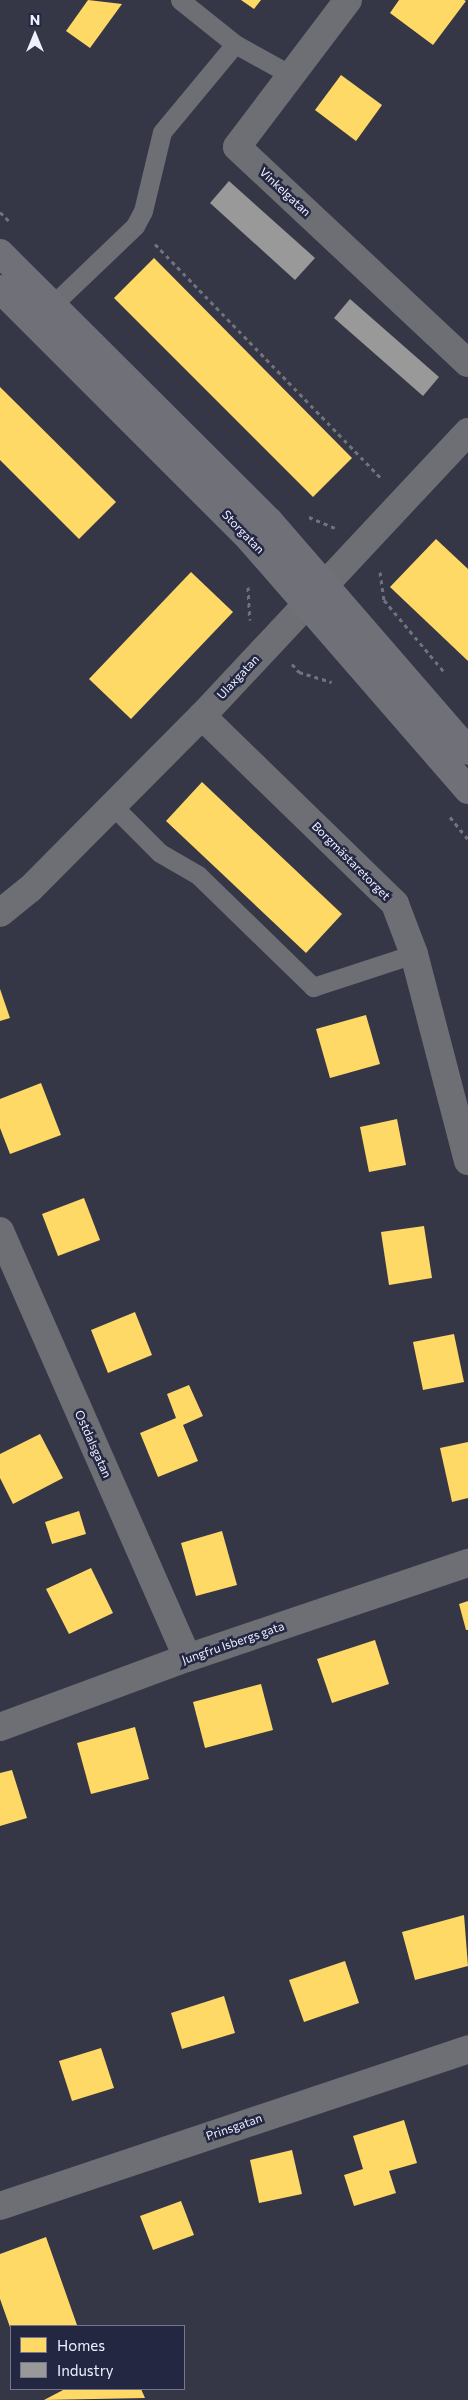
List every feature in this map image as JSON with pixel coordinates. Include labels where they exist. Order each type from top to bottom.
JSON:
[{"type":"main road","name":"Storgatan","points":[[0,253],[43,314],[308,602],[468,790]]},
{"type":"main road","name":"Storgatan","points":[[0,289],[43,314],[326,582],[468,751]]},
{"type":"street","name":"Vinkelgatan","points":[[348,0],[237,147],[468,363]]},
{"type":"street","name":"Ulaxgatan","points":[[0,913],[30,889],[202,716],[468,432]]},
{"type":"street","name":"Borgmästaretorget","points":[[202,716],[395,904],[414,954],[468,1161]]},
{"type":"street","name":"Ostdalsgatan","points":[[0,1231],[187,1658]]},
{"type":"street","name":"Jungfru Isbergs gata","points":[[0,1727],[187,1658],[468,1563]]},
{"type":"street","name":"Prinsgatan","points":[[0,2206],[468,2048]]},
{"type":"lane","points":[[180,0],[235,44],[291,76]]},
{"type":"lane","points":[[43,314],[135,226],[143,211],[162,132],[235,44]]},
{"type":"lane","points":[[113,806],[160,853],[198,875],[313,987],[414,954]]},
{"type":"path","points":[[154,244],[403,501]]},
{"type":"path","points":[[246,580],[250,620],[299,672],[339,686]]},
{"type":"path","points":[[445,810],[468,839]]},
{"type":"building: Homes","points":[[88,0],[122,4],[90,48],[66,31]]},
{"type":"building: Homes","points":[[241,0],[261,0],[254,9]]},
{"type":"building: Homes","points":[[399,0],[466,1],[433,45],[390,13]]},
{"type":"building: Homes","points":[[341,75],[382,105],[356,141],[315,110]]},
{"type":"building: Homes","points":[[154,258],[352,458],[313,497],[114,298]]},
{"type":"building: Homes","points":[[0,387],[116,502],[79,539],[0,460]]},
{"type":"building: Homes","points":[[436,539],[468,569],[468,661],[390,587]]},
{"type":"building: Homes","points":[[191,572],[233,612],[131,719],[89,679]]},
{"type":"building: Homes","points":[[202,782],[342,914],[306,953],[166,821]]},
{"type":"building: Homes","points":[[0,989],[10,1018],[0,1021]]},
{"type":"building: Homes","points":[[366,1015],[380,1064],[330,1078],[316,1029]]},
{"type":"building: Homes","points":[[41,1083],[61,1135],[10,1154],[0,1128],[0,1099]]},
{"type":"building: Homes","points":[[397,1119],[406,1165],[369,1172],[360,1127]]},
{"type":"building: Homes","points":[[84,1198],[100,1240],[58,1256],[42,1214]]},
{"type":"building: Homes","points":[[424,1226],[432,1278],[389,1285],[381,1232]]},
{"type":"building: Homes","points":[[135,1312],[152,1355],[108,1373],[91,1330]]},
{"type":"building: Homes","points":[[454,1334],[464,1382],[423,1390],[413,1342]]},
{"type":"building: Homes","points":[[189,1385],[203,1416],[183,1425],[198,1461],[158,1477],[140,1433],[176,1418],[167,1394]]},
{"type":"building: Homes","points":[[40,1434],[63,1478],[13,1504],[0,1478],[0,1454]]},
{"type":"building: Homes","points":[[468,1442],[468,1498],[452,1502],[440,1448]]},
{"type":"building: Homes","points":[[79,1511],[86,1534],[52,1544],[45,1522]]},
{"type":"building: Homes","points":[[222,1531],[237,1585],[196,1596],[181,1543]]},
{"type":"building: Homes","points":[[91,1568],[113,1613],[69,1634],[46,1589]]},
{"type":"building: Homes","points":[[468,1601],[468,1630],[466,1630],[459,1604]]},
{"type":"building: Homes","points":[[375,1640],[389,1684],[332,1703],[317,1659]]},
{"type":"building: Homes","points":[[261,1684],[273,1730],[205,1748],[193,1702]]},
{"type":"building: Homes","points":[[135,1727],[149,1779],[91,1794],[77,1743]]},
{"type":"building: Homes","points":[[12,1770],[27,1818],[0,1826],[0,1773]]},
{"type":"building: Homes","points":[[464,1915],[468,1966],[415,1980],[402,1932]]},
{"type":"building: Homes","points":[[345,1961],[359,2003],[304,2022],[289,1980]]},
{"type":"building: Homes","points":[[224,1996],[235,2033],[182,2049],[171,2013]]},
{"type":"building: Homes","points":[[101,2048],[114,2088],[72,2101],[59,2061]]},
{"type":"building: Homes","points":[[404,2120],[417,2163],[389,2171],[396,2193],[354,2206],[344,2175],[363,2169],[353,2136]]},
{"type":"building: Homes","points":[[292,2150],[302,2194],[259,2203],[250,2160]]},
{"type":"building: Homes","points":[[181,2201],[194,2235],[153,2250],[140,2216]]},
{"type":"building: Homes","points":[[46,2237],[77,2325],[10,2325],[10,2327],[0,2299],[0,2254]]},
{"type":"building: Homes","points":[[63,2390],[141,2390],[145,2398],[44,2400]]},
{"type":"building: Industry","points":[[229,181],[315,258],[295,280],[210,203]]},
{"type":"building: Industry","points":[[350,299],[439,377],[423,396],[334,318]]}]
